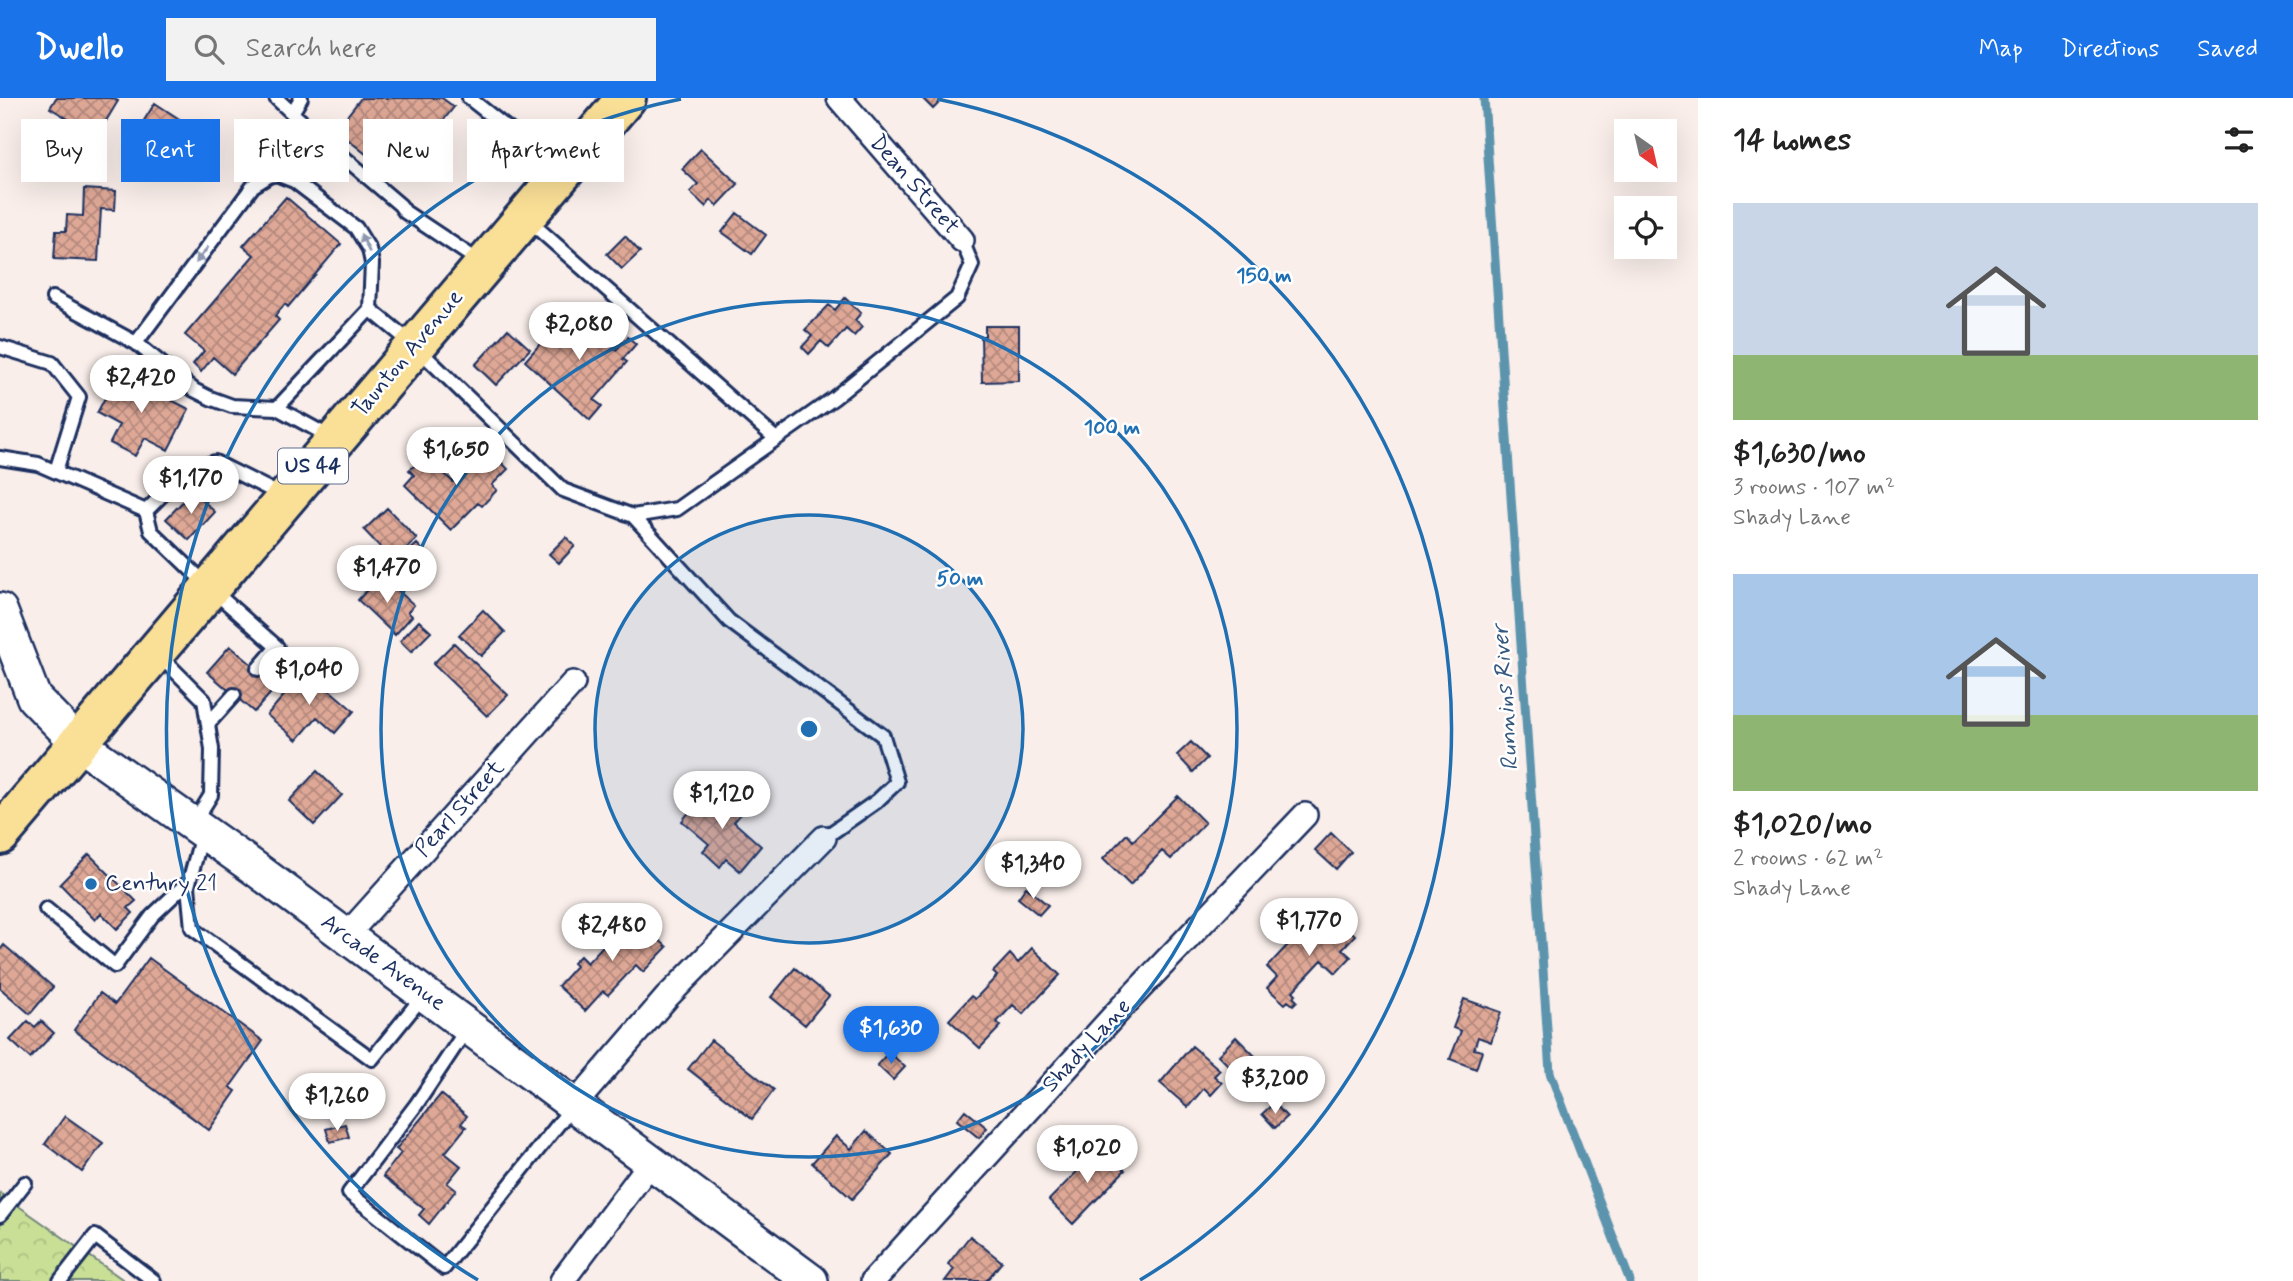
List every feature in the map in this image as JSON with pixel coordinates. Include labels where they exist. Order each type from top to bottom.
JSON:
[{"type":"highway","name":"Taunton Avenue","points":[[608,119],[626,98]]},
{"type":"highway","name":"Taunton Avenue","points":[[0,835],[555,182]]},
{"type":"main road","name":"Arcade Avenue","points":[[0,610],[34,698],[78,743],[469,1026],[811,1281]]},
{"type":"street","name":"Dean Street","points":[[839,98],[962,240]]},
{"type":"street","name":"Pearl Street","points":[[346,936],[573,683]]},
{"type":"street","name":"Shady Lane","points":[[873,1281],[1121,1008],[1305,815]]},
{"type":"street","points":[[575,1104],[667,997],[824,838]]},
{"type":"street","points":[[562,1281],[652,1161]]},
{"type":"lane","points":[[276,98],[405,212],[485,265]]},
{"type":"lane","points":[[292,113],[301,98]]},
{"type":"lane","points":[[468,98],[495,119]]},
{"type":"lane","points":[[136,343],[253,186],[276,174],[294,181],[326,203],[363,236],[369,248],[373,273],[370,309],[278,408]]},
{"type":"lane","points":[[525,217],[776,439]]},
{"type":"lane","points":[[634,516],[677,509],[834,398],[957,298],[972,265],[962,240]]},
{"type":"lane","points":[[53,298],[136,343],[194,390],[232,406],[278,408],[335,440]]},
{"type":"lane","points":[[370,309],[415,346],[562,490],[634,516],[729,621],[883,736],[897,782],[877,801],[824,838]]},
{"type":"lane","points":[[0,347],[52,363],[79,397],[56,471]]},
{"type":"lane","points":[[0,458],[38,464],[146,510]]},
{"type":"lane","points":[[146,510],[184,473],[215,462],[286,498]]},
{"type":"lane","points":[[146,510],[151,531],[277,647],[258,669]]},
{"type":"lane","points":[[156,652],[204,700],[212,749],[211,795],[198,828],[188,886],[192,928],[372,1059],[424,993]]},
{"type":"lane","points":[[208,724],[234,695]]},
{"type":"lane","points":[[46,909],[115,966],[152,916],[189,881]]},
{"type":"lane","points":[[469,1026],[416,1105],[349,1194],[444,1268],[575,1104]]},
{"type":"lane","points":[[0,1215],[25,1183]]},
{"type":"lane","points":[[60,1281],[95,1236],[154,1281]]},
{"type":"green space","points":[[0,1193],[125,1281],[0,1281]]},
{"type":"building","points":[[56,98],[112,98],[118,101],[107,119],[68,119],[50,108]]},
{"type":"building","points":[[361,98],[442,98],[454,107],[444,119],[363,119],[363,152],[349,140],[349,119],[345,119]]},
{"type":"building","points":[[922,98],[944,98],[933,109]]},
{"type":"building","points":[[155,103],[179,119],[145,119]]},
{"type":"building","points":[[701,149],[738,184],[717,206],[711,200],[706,207],[690,192],[698,184],[682,169]]},
{"type":"building","points":[[84,189],[116,191],[115,210],[101,209],[98,261],[54,259],[56,231],[66,231],[67,215],[83,216]]},
{"type":"building","points":[[286,197],[341,244],[288,307],[285,304],[275,316],[279,320],[232,374],[213,357],[201,372],[193,364],[204,351],[185,335],[254,255],[243,246]]},
{"type":"building","points":[[737,213],[766,235],[752,254],[722,232]]},
{"type":"building","points":[[625,236],[640,252],[622,269],[607,254]]},
{"type":"building","points":[[845,298],[861,313],[855,320],[862,327],[854,336],[846,329],[829,348],[821,341],[809,354],[802,347],[812,336],[805,330],[829,305],[835,310]]},
{"type":"building","points":[[571,309],[616,350],[628,337],[636,344],[623,359],[627,362],[594,400],[602,406],[590,420],[525,361]]},
{"type":"building","points":[[985,326],[1019,326],[1019,381],[982,382],[981,336],[985,336]]},
{"type":"building","points":[[508,329],[530,349],[496,385],[475,365]]},
{"type":"building","points":[[118,373],[189,409],[168,450],[145,438],[135,456],[110,443],[119,425],[97,413]]},
{"type":"building","points":[[486,447],[508,469],[492,485],[497,490],[482,506],[478,503],[451,530],[405,485],[414,475],[409,470],[416,464],[419,467],[428,458],[453,482]]},
{"type":"building","points":[[193,491],[215,512],[189,540],[166,519]]},
{"type":"building","points":[[387,508],[417,539],[387,567],[378,557],[384,551],[364,530]]},
{"type":"building","points":[[566,537],[575,546],[559,563],[549,554]]},
{"type":"building","points":[[417,544],[428,556],[410,573],[398,561]]},
{"type":"building","points":[[381,575],[414,605],[408,612],[412,616],[395,635],[358,600]]},
{"type":"building","points":[[483,610],[505,632],[481,656],[459,635]]},
{"type":"building","points":[[419,621],[431,632],[411,652],[400,641]]},
{"type":"building","points":[[454,643],[508,695],[487,716],[433,664]]},
{"type":"building","points":[[230,646],[277,686],[254,712],[207,672]]},
{"type":"building","points":[[306,670],[354,711],[335,733],[317,717],[297,740],[267,715]]},
{"type":"building","points":[[1191,742],[1207,758],[1193,772],[1177,755]]},
{"type":"building","points":[[317,771],[342,795],[314,825],[289,801]]},
{"type":"building","points":[[727,793],[745,809],[734,822],[761,846],[740,871],[726,859],[720,867],[703,851],[709,844],[682,821],[689,812],[686,809],[691,802],[695,806],[703,796],[715,806]]},
{"type":"building","points":[[1178,796],[1205,823],[1171,859],[1162,851],[1130,885],[1103,859],[1127,834],[1133,841]]},
{"type":"building","points":[[1331,833],[1351,852],[1336,869],[1315,850]]},
{"type":"building","points":[[89,854],[136,901],[128,908],[133,913],[117,929],[101,913],[95,920],[60,884]]},
{"type":"building","points":[[1026,887],[1048,905],[1039,915],[1018,898]]},
{"type":"building","points":[[632,915],[667,947],[643,972],[636,965],[608,995],[603,991],[585,1011],[558,986],[576,966],[573,963],[580,956],[587,963]]},
{"type":"building","points":[[1334,915],[1355,935],[1342,949],[1351,957],[1336,973],[1322,960],[1293,991],[1296,994],[1293,997],[1297,1001],[1293,1005],[1288,1001],[1285,1004],[1267,988],[1277,977],[1267,967],[1301,931],[1311,940]]},
{"type":"building","points":[[4,945],[53,987],[30,1014],[0,988],[0,950]]},
{"type":"building","points":[[1032,948],[1060,975],[1023,1014],[1013,1005],[997,1022],[1001,1026],[980,1048],[949,1020],[971,996],[975,999],[997,976],[993,972],[1010,954],[1018,963]]},
{"type":"building","points":[[149,958],[263,1041],[230,1087],[236,1091],[209,1130],[74,1030],[100,993],[115,1004]]},
{"type":"building","points":[[795,968],[829,996],[805,1025],[771,997]]},
{"type":"building","points":[[1464,999],[1501,1012],[1491,1042],[1478,1037],[1474,1049],[1482,1051],[1476,1069],[1450,1059],[1461,1031],[1453,1028]]},
{"type":"building","points":[[28,1021],[35,1027],[41,1021],[54,1033],[30,1058],[10,1040]]},
{"type":"building","points":[[1236,1037],[1259,1060],[1241,1078],[1218,1055]]},
{"type":"building","points":[[711,1040],[774,1090],[752,1119],[688,1069]]},
{"type":"building","points":[[1192,1046],[1220,1070],[1214,1076],[1222,1083],[1211,1095],[1204,1088],[1188,1107],[1160,1083]]},
{"type":"building","points":[[889,1052],[905,1067],[893,1080],[877,1065]]},
{"type":"building","points":[[441,1094],[467,1116],[461,1124],[466,1127],[445,1153],[461,1166],[447,1183],[456,1190],[429,1224],[419,1215],[424,1209],[383,1176],[401,1153],[396,1149]]},
{"type":"building","points":[[1274,1103],[1287,1117],[1275,1128],[1262,1114]]},
{"type":"building","points":[[965,1110],[987,1128],[979,1138],[957,1120]]},
{"type":"building","points":[[65,1116],[103,1143],[82,1172],[45,1144]]},
{"type":"building","points":[[345,1124],[349,1137],[330,1142],[326,1129]]},
{"type":"building","points":[[866,1131],[892,1154],[852,1199],[812,1163],[836,1136],[851,1149]]},
{"type":"building","points":[[1101,1147],[1125,1170],[1073,1224],[1049,1200]]},
{"type":"building","points":[[970,1236],[1002,1262],[986,1281],[945,1281],[954,1269],[948,1264]]},
{"type":"waterway","name":"Runnins River","points":[[1484,98],[1550,1073],[1630,1281]]},
{"type":"place","name":"Century 21","points":[[91,884]]}]
